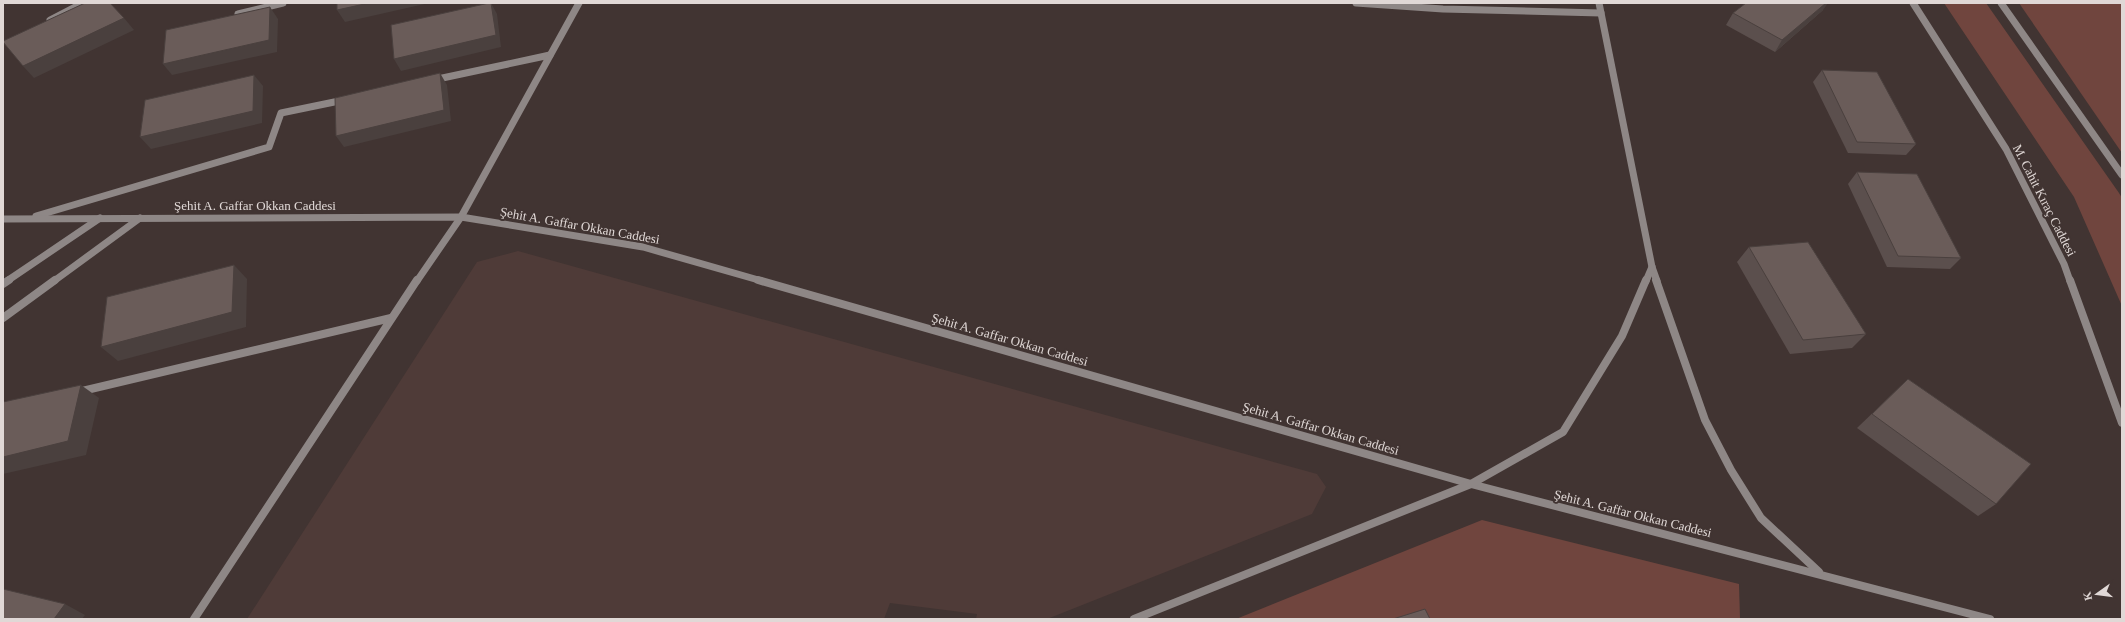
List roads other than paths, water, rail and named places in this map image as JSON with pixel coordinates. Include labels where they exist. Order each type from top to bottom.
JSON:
[{"type":"street","points":[[43,23],[83,3]]},
{"type":"street","points":[[232,16],[283,3]]},
{"type":"street","points":[[194,619],[391,318],[461,217],[579,3]]},
{"type":"street","points":[[1356,3],[1601,13]]},
{"type":"street","points":[[1599,3],[1652,267],[1705,420],[1731,470],[1761,518],[1820,573]]},
{"type":"street","name":"M. Cahit Kıraç Caddesi","points":[[1913,3],[2006,148],[2064,264],[2122,423]]},
{"type":"street","points":[[2001,3],[2122,175]]},
{"type":"street","points":[[427,82],[550,55]]},
{"type":"street","points":[[26,219],[268,147],[281,113],[350,98]]},
{"type":"street","name":"Şehit A. Gaffar Okkan Caddesi","points":[[3,219],[461,217],[643,247],[1551,506],[1820,573],[1990,619]]},
{"type":"street","points":[[3,284],[100,218]]},
{"type":"street","points":[[3,318],[140,218]]},
{"type":"street","points":[[1134,619],[1472,484],[1563,432],[1622,336],[1652,267]]},
{"type":"street","points":[[73,393],[391,318]]}]
